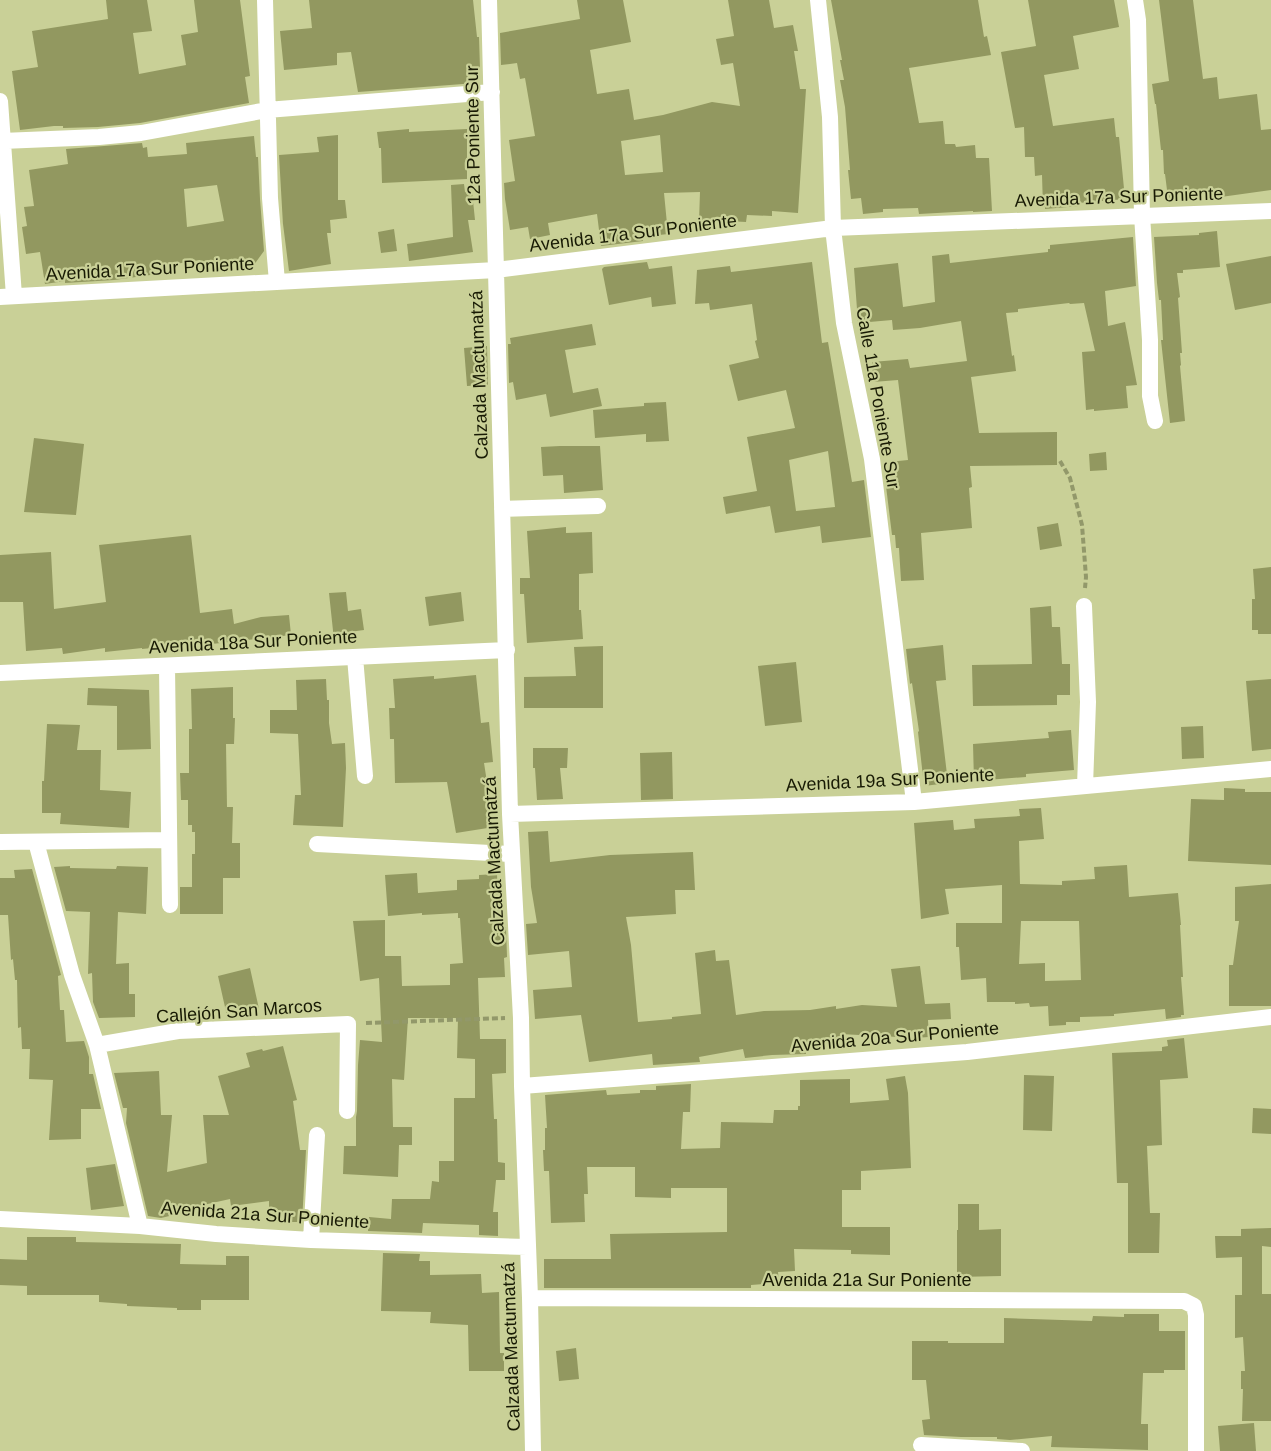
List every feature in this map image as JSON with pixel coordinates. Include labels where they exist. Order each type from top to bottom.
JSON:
[{"type":"street","points":[[265,0],[270,198],[277,282]]},
{"type":"street","name":"12a Poniente Sur","points":[[489,0],[496,270]]},
{"type":"street","name":"Calle 11a Poniente Sur","points":[[818,0],[830,117],[833,228],[844,323],[872,459],[914,802]]},
{"type":"street","points":[[1135,0],[1138,21],[1142,215],[1150,340],[1150,396],[1155,422]]},
{"type":"street","points":[[2,141],[141,133],[267,110],[492,92]]},
{"type":"street","points":[[0,101],[7,297]]},
{"type":"street","name":"Avenida 17a Sur Poniente","points":[[7,297],[496,270],[833,228],[1271,211]]},
{"type":"street","name":"Calzada Mactumatzá","points":[[496,270],[510,814],[521,1018],[533,1451]]},
{"type":"street","points":[[502,509],[598,506]]},
{"type":"street","points":[[1084,606],[1088,702],[1085,786]]},
{"type":"street","name":"Avenida 18a Sur Poniente","points":[[0,673],[507,650]]},
{"type":"street","points":[[355,657],[364,776]]},
{"type":"street","points":[[167,666],[170,906]]},
{"type":"street","name":"Avenida 19a Sur Poniente","points":[[510,814],[914,802],[1271,769]]},
{"type":"street","points":[[0,842],[169,840]]},
{"type":"street","points":[[36,842],[72,975],[97,1045],[140,1226]]},
{"type":"street","points":[[317,844],[512,854]]},
{"type":"street","name":"Avenida 20a Sur Poniente","points":[[522,1086],[968,1052],[1271,1017]]},
{"type":"street","name":"Callejón San Marcos","points":[[97,1045],[178,1031],[348,1024],[347,1111]]},
{"type":"street","points":[[311,1240],[317,1136]]},
{"type":"street","name":"Avenida 21a Sur Poniente","points":[[0,1219],[140,1226],[311,1240],[527,1247]]},
{"type":"street","name":"Avenida 21a Sur Poniente","points":[[530,1298],[1184,1301],[1194,1306],[1196,1316],[1196,1451]]},
{"type":"street","points":[[921,1445],[1022,1451]]},
{"type":"path","points":[[1060,461],[1070,478],[1082,525],[1086,577],[1084,606]]},
{"type":"path","name":"Callejón San Marcos","points":[[348,1024],[521,1018]]},
{"type":"building","points":[[106,0],[147,0],[152,31],[133,33],[139,74],[186,65],[181,35],[198,32],[194,0],[240,0],[250,76],[245,77],[249,103],[140,123],[98,127],[54,126],[20,130],[12,71],[38,67],[32,31],[108,19]]},
{"type":"building","points":[[309,0],[473,0],[477,37],[479,37],[480,69],[474,70],[476,83],[358,92],[351,52],[337,53],[337,65],[284,70],[280,31],[312,28]]},
{"type":"building","points":[[577,0],[623,0],[631,42],[590,50],[597,94],[629,89],[634,120],[712,102],[740,106],[733,63],[721,65],[716,39],[734,36],[728,0],[769,0],[774,28],[793,25],[798,51],[794,51],[800,89],[806,89],[798,213],[772,211],[772,216],[747,215],[746,222],[727,221],[727,224],[699,222],[700,192],[664,193],[668,234],[642,237],[643,241],[601,246],[597,214],[548,223],[550,235],[530,239],[528,227],[510,230],[504,183],[515,181],[509,140],[535,136],[525,78],[520,79],[517,63],[501,65],[500,33],[580,19]],"holes":[[[660,135],[663,172],[625,175],[621,141]]]},
{"type":"building","points":[[831,0],[978,0],[984,37],[987,36],[991,55],[909,68],[919,123],[943,121],[945,144],[955,144],[956,147],[975,145],[976,158],[989,158],[992,211],[919,214],[918,208],[883,209],[883,212],[863,214],[861,198],[851,199],[845,107],[840,80],[844,80],[840,60],[842,60]]},
{"type":"building","points":[[1028,0],[1114,0],[1119,27],[1073,36],[1079,69],[1044,75],[1053,126],[1114,118],[1116,137],[1119,137],[1125,199],[1079,203],[1079,206],[1045,209],[1043,207],[1042,175],[1035,176],[1034,157],[1025,157],[1024,127],[1015,128],[1001,52],[1036,46]]},
{"type":"building","points":[[1159,0],[1193,0],[1203,79],[1217,77],[1219,99],[1257,94],[1261,130],[1271,129],[1271,190],[1192,201],[1191,196],[1168,198],[1152,84],[1169,81]]},
{"type":"building","points":[[409,129],[409,132],[467,129],[467,179],[382,183],[381,148],[379,148],[377,132]]},
{"type":"building","points":[[338,135],[338,200],[345,200],[347,218],[330,220],[331,233],[327,233],[331,264],[289,271],[283,225],[279,155],[319,152],[317,137]]},
{"type":"building","points":[[254,136],[256,157],[258,157],[264,251],[253,266],[202,273],[200,260],[163,266],[165,273],[114,280],[65,283],[65,281],[45,284],[40,252],[26,254],[22,227],[27,226],[24,207],[34,206],[29,170],[68,164],[66,149],[142,143],[143,148],[147,147],[148,157],[187,154],[186,143]],"holes":[[[217,185],[224,221],[187,227],[184,189]]]},
{"type":"building","points":[[464,184],[465,192],[472,191],[475,220],[468,220],[473,252],[409,261],[407,244],[453,237],[451,185]]},
{"type":"building","points":[[394,229],[397,251],[381,253],[378,232]]},
{"type":"building","points":[[1217,231],[1220,267],[1183,270],[1183,273],[1177,273],[1182,353],[1180,353],[1180,366],[1185,421],[1170,423],[1161,340],[1163,340],[1161,300],[1159,300],[1157,283],[1154,237],[1199,235],[1199,233]]},
{"type":"building","points":[[1133,237],[1136,286],[1105,291],[1108,326],[1125,322],[1137,385],[1126,386],[1128,408],[1086,410],[1082,352],[1095,351],[1084,303],[1018,309],[1018,312],[1006,313],[1016,371],[971,377],[979,433],[1057,432],[1057,465],[970,466],[972,528],[921,533],[924,580],[901,581],[899,548],[896,548],[895,535],[892,535],[885,478],[891,478],[889,462],[908,460],[898,380],[873,382],[872,362],[908,359],[910,368],[967,361],[961,321],[893,330],[892,320],[858,323],[854,268],[898,263],[903,307],[935,302],[932,256],[949,254],[950,263],[1048,252],[1050,245]]},
{"type":"building","points":[[1271,256],[1271,303],[1235,310],[1226,264]]},
{"type":"building","points":[[647,262],[649,269],[672,266],[676,304],[652,307],[651,297],[609,305],[602,269]]},
{"type":"building","points":[[812,262],[822,343],[828,342],[852,482],[864,480],[871,537],[822,543],[820,526],[775,533],[770,506],[726,514],[723,497],[757,491],[747,437],[795,428],[786,390],[738,401],[729,365],[759,358],[752,304],[710,310],[709,303],[695,304],[697,270],[730,266],[731,272]],"holes":[[[828,451],[835,507],[796,511],[789,460]]]},
{"type":"building","points":[[592,324],[596,345],[565,350],[573,393],[598,388],[602,406],[550,417],[546,394],[516,400],[513,382],[509,383],[508,344],[511,344],[510,338]]},
{"type":"building","points":[[487,346],[488,385],[467,386],[464,348]]},
{"type":"building","points":[[666,402],[669,441],[646,442],[646,434],[595,438],[593,410]]},
{"type":"building","points":[[34,438],[84,444],[76,515],[24,512]]},
{"type":"building","points":[[600,446],[603,490],[564,493],[563,475],[543,476],[541,447]]},
{"type":"building","points":[[1106,452],[1107,470],[1090,471],[1089,454]]},
{"type":"building","points":[[1058,523],[1062,546],[1040,550],[1037,527]]},
{"type":"building","points":[[566,527],[566,533],[592,532],[593,573],[579,574],[579,610],[581,610],[583,639],[527,643],[524,594],[520,594],[520,578],[530,578],[527,531]]},
{"type":"building","points":[[191,535],[200,613],[232,609],[234,624],[261,617],[289,615],[291,635],[203,645],[105,652],[105,648],[63,654],[62,648],[26,651],[23,602],[0,602],[0,555],[51,552],[54,609],[106,602],[99,545]]},
{"type":"building","points":[[1271,567],[1271,634],[1258,634],[1258,630],[1252,630],[1252,599],[1255,599],[1253,569]]},
{"type":"building","points":[[346,592],[348,611],[361,609],[364,630],[349,632],[350,639],[334,640],[329,593]]},
{"type":"building","points":[[461,592],[464,621],[429,626],[425,597]]},
{"type":"building","points":[[1051,606],[1052,627],[1060,627],[1062,664],[1070,664],[1070,695],[1057,695],[1057,705],[973,706],[972,665],[1032,664],[1030,608]]},
{"type":"building","points":[[943,645],[946,680],[936,681],[948,783],[924,786],[919,731],[906,649]]},
{"type":"building","points":[[603,646],[603,708],[524,708],[524,677],[576,676],[574,647]]},
{"type":"building","points":[[796,662],[802,722],[765,726],[758,666]]},
{"type":"building","points":[[476,675],[481,723],[489,722],[493,762],[484,763],[494,827],[456,833],[447,782],[395,783],[394,739],[390,739],[389,708],[395,708],[393,679],[434,676],[434,679]]},
{"type":"building","points":[[326,679],[332,744],[345,743],[343,827],[293,825],[295,795],[301,795],[298,734],[270,733],[270,710],[297,710],[296,680]]},
{"type":"building","points":[[1271,679],[1271,749],[1252,751],[1246,681]]},
{"type":"building","points":[[233,687],[234,744],[226,744],[227,807],[233,807],[232,843],[240,843],[240,878],[223,878],[223,914],[180,914],[180,887],[192,887],[192,854],[195,854],[195,832],[192,832],[192,825],[188,825],[188,800],[181,800],[180,773],[189,773],[189,729],[192,729],[191,689]]},
{"type":"building","points":[[88,688],[149,690],[151,749],[117,750],[117,706],[87,705]]},
{"type":"building","points":[[47,724],[80,725],[77,750],[101,750],[100,790],[131,792],[129,828],[60,824],[61,813],[42,813]]},
{"type":"building","points":[[1203,726],[1204,758],[1182,759],[1181,727]]},
{"type":"building","points":[[1071,730],[1074,770],[974,781],[973,744],[1049,738],[1048,732]]},
{"type":"building","points":[[533,748],[568,748],[567,768],[560,768],[563,799],[537,800]]},
{"type":"building","points":[[672,752],[673,799],[641,800],[640,753]]},
{"type":"building","points":[[1224,788],[1245,789],[1245,792],[1271,792],[1271,865],[1188,861],[1191,799],[1224,800]]},
{"type":"building","points":[[1041,808],[1044,839],[1019,841],[1020,884],[1062,885],[1062,881],[1095,879],[1094,867],[1127,865],[1129,897],[1178,893],[1184,1015],[1166,1019],[1165,1009],[1114,1014],[1114,1016],[1080,1017],[1080,1022],[1049,1026],[1048,1006],[1030,1007],[1029,1003],[987,1002],[986,978],[961,980],[959,947],[956,947],[956,923],[1002,923],[1002,885],[945,889],[949,914],[921,919],[914,823],[953,820],[954,830],[975,828],[974,819],[1020,816],[1019,809]],"holes":[[[1021,921],[1079,921],[1081,980],[1045,981],[1045,963],[1019,964]]]},
{"type":"building","points":[[548,831],[550,862],[610,855],[693,852],[695,890],[675,890],[676,914],[626,917],[638,1022],[701,1014],[695,953],[715,950],[716,961],[729,960],[736,1015],[836,1006],[836,1009],[862,1005],[897,1007],[891,969],[920,966],[925,1004],[950,1003],[951,1019],[928,1020],[929,1037],[899,1039],[898,1037],[840,1034],[841,1039],[806,1045],[806,1054],[745,1058],[743,1049],[699,1057],[700,1062],[653,1065],[652,1054],[589,1062],[581,1015],[535,1019],[533,990],[572,987],[569,951],[528,955],[526,924],[537,923],[531,887],[528,832]]},
{"type":"building","points":[[70,866],[70,868],[116,869],[117,866],[148,867],[146,914],[118,912],[116,964],[129,963],[129,994],[135,994],[135,1017],[99,1018],[93,1002],[92,973],[88,974],[90,912],[66,911],[54,867]]},
{"type":"building","points":[[32,869],[61,975],[58,976],[60,1010],[64,1010],[66,1042],[84,1041],[89,1057],[89,1074],[93,1074],[101,1109],[81,1109],[81,1139],[49,1140],[53,1080],[29,1079],[30,1049],[22,1049],[21,1027],[18,1028],[17,980],[15,980],[13,959],[11,960],[8,915],[0,915],[0,878],[15,878],[14,870]]},
{"type":"building","points":[[417,873],[418,893],[457,890],[457,880],[479,879],[479,875],[497,874],[499,927],[506,927],[505,977],[478,978],[480,1039],[506,1039],[506,1073],[492,1074],[494,1119],[497,1119],[498,1162],[505,1163],[505,1180],[496,1180],[493,1212],[498,1212],[498,1236],[479,1235],[479,1225],[423,1223],[422,1233],[368,1231],[369,1217],[391,1219],[392,1199],[430,1199],[432,1181],[439,1182],[439,1161],[454,1161],[454,1098],[475,1098],[475,1059],[457,1058],[458,1018],[408,1018],[404,1080],[392,1079],[393,1127],[412,1127],[412,1145],[399,1145],[398,1177],[343,1174],[344,1146],[356,1146],[360,1040],[382,1042],[379,978],[360,981],[353,921],[385,920],[385,956],[401,956],[402,986],[450,985],[450,964],[463,963],[458,913],[388,916],[385,875]]},
{"type":"building","points":[[1271,884],[1271,1006],[1229,1006],[1229,965],[1233,965],[1239,921],[1235,921],[1235,887]]},
{"type":"building","points":[[250,968],[259,1009],[227,1016],[218,976]]},
{"type":"building","points":[[1184,1038],[1188,1078],[1160,1080],[1162,1145],[1147,1146],[1150,1213],[1160,1213],[1159,1253],[1128,1253],[1128,1183],[1117,1183],[1112,1053],[1162,1051],[1162,1047],[1168,1046],[1167,1040]]},
{"type":"building","points":[[283,1046],[297,1100],[293,1101],[300,1150],[306,1150],[302,1222],[269,1222],[269,1201],[231,1206],[230,1199],[185,1209],[186,1212],[161,1218],[148,1216],[126,1123],[127,1108],[123,1108],[114,1073],[159,1071],[161,1115],[172,1115],[167,1172],[207,1163],[203,1115],[229,1115],[218,1076],[250,1067],[246,1053]]},
{"type":"building","points":[[1024,1075],[1054,1076],[1052,1131],[1023,1130]]},
{"type":"building","points":[[905,1076],[908,1093],[911,1168],[861,1171],[861,1190],[842,1190],[842,1227],[890,1227],[890,1255],[851,1254],[851,1250],[794,1249],[795,1271],[778,1272],[779,1283],[751,1285],[751,1288],[544,1288],[544,1259],[611,1259],[610,1234],[727,1232],[727,1188],[671,1188],[671,1198],[635,1197],[635,1167],[587,1167],[588,1194],[584,1194],[585,1222],[551,1223],[549,1171],[544,1171],[543,1150],[545,1150],[545,1128],[547,1128],[545,1095],[606,1090],[607,1095],[640,1093],[640,1090],[656,1090],[656,1086],[691,1084],[690,1112],[683,1112],[681,1149],[720,1148],[721,1122],[773,1123],[774,1110],[798,1110],[800,1080],[850,1079],[850,1103],[889,1100],[886,1079]]},
{"type":"building","points":[[1253,1108],[1271,1109],[1271,1134],[1252,1133]]},
{"type":"building","points":[[115,1164],[124,1206],[91,1210],[86,1168]]},
{"type":"building","points":[[958,1204],[979,1204],[979,1230],[1001,1229],[1001,1276],[957,1277]]},
{"type":"building","points":[[1271,1228],[1271,1247],[1262,1246],[1262,1294],[1271,1294],[1271,1421],[1242,1421],[1241,1371],[1245,1371],[1243,1337],[1235,1338],[1235,1295],[1242,1295],[1242,1257],[1216,1258],[1215,1236],[1241,1236],[1241,1229]]},
{"type":"building","points":[[27,1237],[76,1237],[76,1242],[181,1244],[180,1264],[226,1265],[226,1256],[249,1256],[249,1300],[201,1300],[201,1310],[177,1310],[177,1308],[127,1306],[127,1304],[99,1302],[99,1295],[27,1295],[27,1286],[0,1285],[0,1259],[27,1260]]},
{"type":"building","points":[[383,1253],[420,1254],[419,1261],[430,1261],[430,1275],[481,1274],[482,1293],[499,1292],[500,1353],[504,1353],[504,1371],[469,1371],[468,1325],[430,1323],[431,1312],[381,1311]]},
{"type":"building","points":[[1124,1314],[1159,1314],[1159,1331],[1185,1331],[1185,1370],[1143,1373],[1141,1424],[1148,1424],[1148,1450],[1051,1447],[1052,1436],[1010,1440],[997,1439],[997,1437],[924,1435],[922,1420],[930,1419],[926,1380],[912,1380],[912,1341],[1004,1343],[1004,1318],[1092,1321],[1093,1316],[1124,1317]]},
{"type":"building","points":[[576,1348],[579,1379],[559,1381],[556,1351]]},
{"type":"building","points":[[1254,1423],[1256,1451],[1220,1451],[1218,1426]]}]
